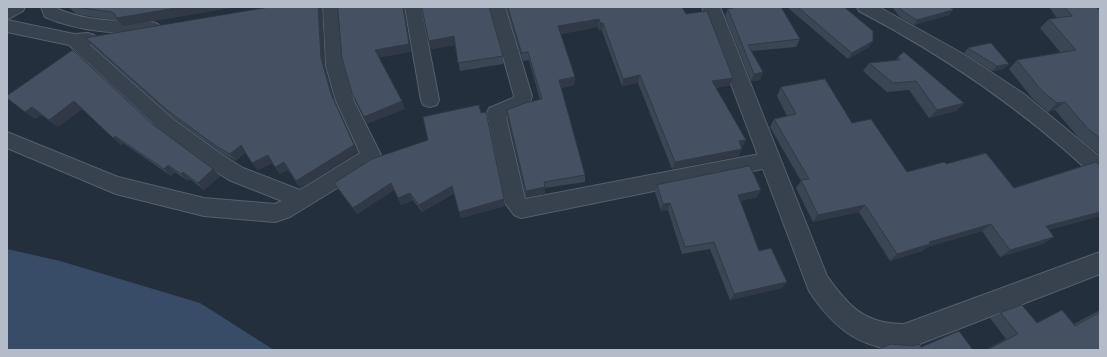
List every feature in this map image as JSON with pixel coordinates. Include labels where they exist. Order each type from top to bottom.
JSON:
[{"type":"street","points":[[7,14],[17,7]]},
{"type":"street","points":[[7,26],[74,40],[106,37],[160,27],[93,26],[65,20],[51,13],[49,7]]},
{"type":"street","points":[[7,140],[116,185],[204,207],[278,213],[366,160],[371,155],[345,101],[335,66],[331,7]]},
{"type":"street","points":[[412,7],[430,100]]},
{"type":"street","points":[[497,7],[523,96],[521,103],[496,113],[515,203],[521,209],[687,175],[770,160]]},
{"type":"street","points":[[711,7],[818,283],[830,301],[842,314],[859,327],[873,334],[889,338],[904,337],[1100,264]]},
{"type":"street","points":[[865,7],[921,37],[1009,92],[1045,119],[1100,169]]},
{"type":"street","points":[[74,40],[166,124],[214,160],[236,174],[301,199]]},
{"type":"water","points":[[7,249],[60,261],[200,303],[274,350],[7,350]]},
{"type":"building","points":[[75,7],[182,7],[116,18],[115,14],[111,12]]},
{"type":"building","points":[[270,7],[318,7],[321,58],[331,94],[354,145],[296,181],[284,162],[275,167],[268,155],[252,163],[241,145],[230,154],[216,146],[167,110],[86,38]]},
{"type":"building","points":[[338,7],[403,7],[409,44],[375,50],[402,101],[364,117],[352,93],[342,58]]},
{"type":"building","points":[[422,7],[489,7],[503,56],[458,63],[454,36],[429,41]]},
{"type":"building","points":[[508,7],[682,7],[686,14],[707,11],[733,78],[712,81],[746,140],[739,141],[742,149],[675,162],[640,75],[623,79],[603,23],[600,23],[599,19],[558,26],[575,77],[559,80],[585,175],[544,182],[545,187],[526,191],[507,110],[525,103],[542,99],[528,52],[522,53]]},
{"type":"building","points":[[739,7],[781,7],[800,39],[748,45],[763,72],[754,74],[728,9]]},
{"type":"building","points":[[798,7],[844,7],[873,31],[873,41],[852,53]]},
{"type":"building","points":[[899,7],[954,7],[951,8],[953,10],[917,20]]},
{"type":"building","points":[[1065,7],[1096,7],[1100,9],[1100,138],[1088,129],[1065,102],[1057,103],[1041,90],[1017,60],[1076,50],[1049,19],[1072,16]]},
{"type":"building","points":[[991,43],[1009,64],[997,66],[968,48]]},
{"type":"building","points":[[73,50],[151,123],[213,169],[198,183],[183,172],[181,174],[168,165],[164,169],[115,136],[113,138],[74,101],[49,120],[32,107],[25,112],[7,98],[7,96]]},
{"type":"building","points":[[904,52],[964,103],[937,110],[916,81],[893,83],[869,63],[900,60],[898,57]]},
{"type":"building","points":[[825,79],[852,123],[871,119],[907,172],[944,162],[946,164],[986,153],[1014,188],[1096,162],[1100,166],[1100,212],[1046,226],[1054,237],[1010,250],[991,224],[929,242],[930,244],[897,254],[865,205],[818,215],[801,180],[809,179],[774,119],[796,114],[781,87]]},
{"type":"building","points":[[479,105],[481,113],[486,112],[504,199],[459,212],[452,186],[419,205],[410,193],[398,198],[391,183],[353,208],[334,183],[372,159],[428,140],[423,117]]},
{"type":"building","points":[[750,166],[761,190],[738,195],[759,251],[771,248],[787,282],[734,294],[714,242],[685,247],[670,203],[663,204],[657,185]]},
{"type":"building","points":[[1022,305],[1037,323],[1062,310],[1075,326],[1100,312],[1100,350],[987,350],[1018,334],[1001,313]]},
{"type":"building","points":[[959,331],[973,350],[876,350],[891,344],[913,346],[919,344],[921,347]]}]
